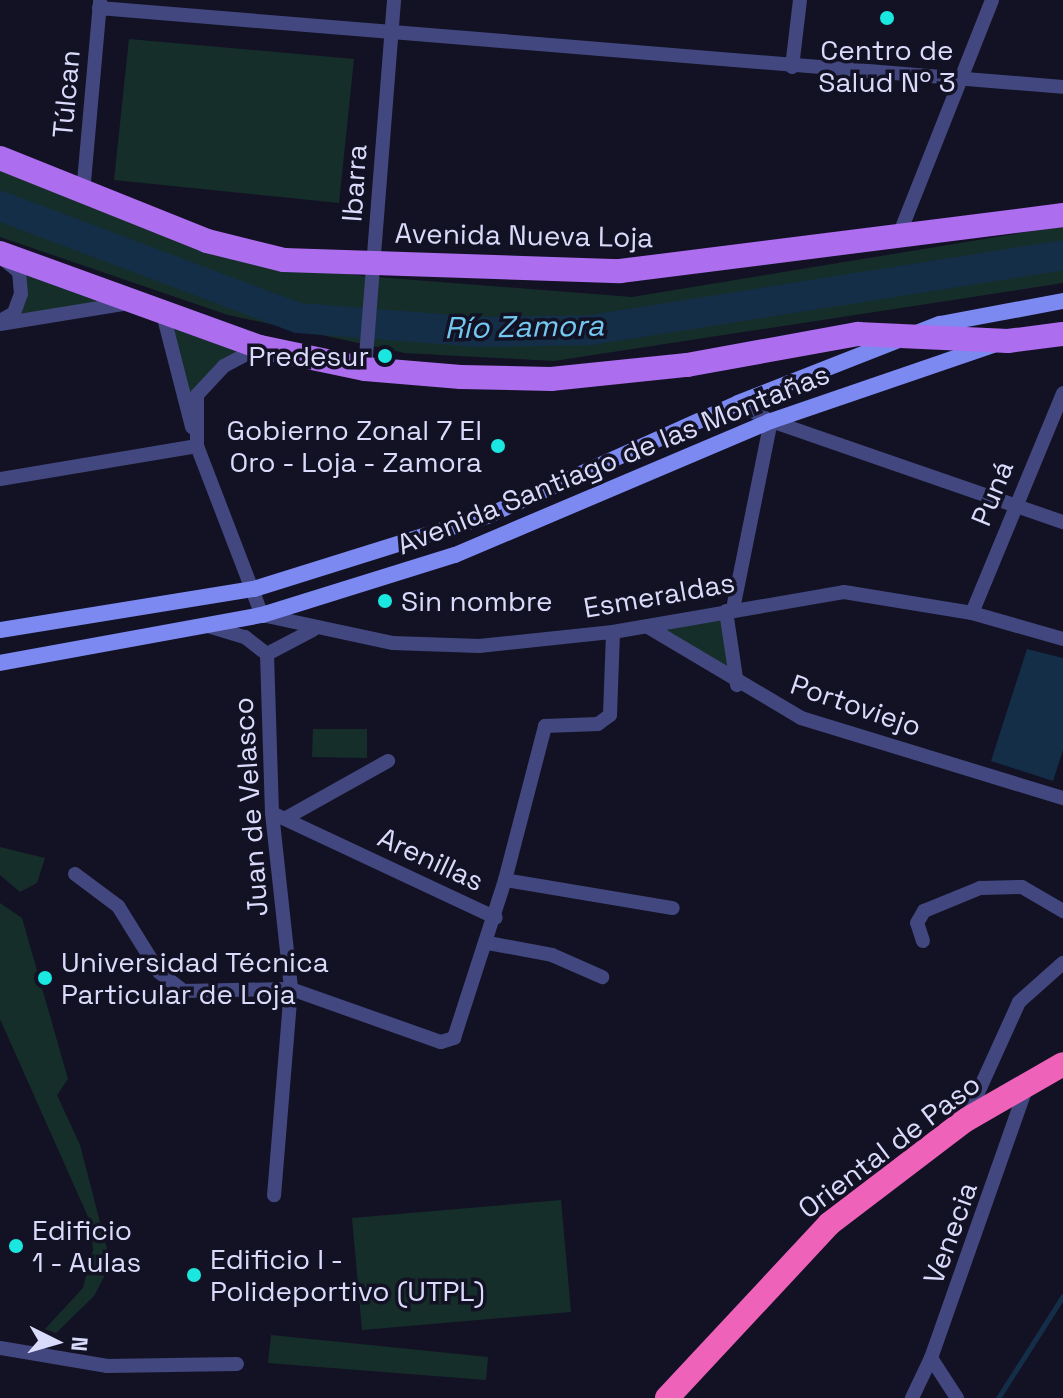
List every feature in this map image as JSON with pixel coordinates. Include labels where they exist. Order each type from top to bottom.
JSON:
[{"type":"highway","name":"Oriental de Paso","points":[[667,1398],[829,1224],[964,1121],[1029,1080],[1063,1064]]},
{"type":"main road","name":"Avenida Nueva Loja","points":[[0,158],[83,193],[267,257],[374,272],[620,271],[901,230],[1063,215]]},
{"type":"main road","points":[[0,254],[260,347],[551,379],[687,365],[858,334],[1008,341],[1063,334]]},
{"type":"main road","name":"Avenida Santiago de las Montañas","points":[[0,630],[254,589],[487,516],[738,403],[908,335],[1063,301]]},
{"type":"main road","name":"Avenida Santiago de las Montañas","points":[[0,663],[262,615],[534,525],[771,421],[1008,341]]},
{"type":"street","name":"Ibarra","points":[[366,361],[394,0]]},
{"type":"street","points":[[792,67],[800,0]]},
{"type":"street","points":[[901,230],[962,83],[992,0]]},
{"type":"street","points":[[99,4],[962,83],[1063,87]]},
{"type":"street","name":"Túlcan","points":[[83,193],[99,4]]},
{"type":"street","points":[[0,254],[19,272],[21,294],[14,313],[0,323]]},
{"type":"street","points":[[0,323],[130,303]]},
{"type":"street","points":[[163,314],[197,446],[262,615]]},
{"type":"street","points":[[197,446],[197,395],[224,366],[260,347]]},
{"type":"street","name":"Puná","points":[[972,613],[1014,504],[1063,394]]},
{"type":"street","points":[[738,403],[771,421],[1063,522]]},
{"type":"street","points":[[737,685],[730,610],[771,421]]},
{"type":"street","points":[[0,479],[197,446]]},
{"type":"street","name":"Esmeraldas","points":[[262,615],[313,630],[393,643],[479,646],[648,627],[844,592],[972,613],[1063,639]]},
{"type":"street","points":[[208,626],[245,637],[267,654],[313,630]]},
{"type":"street","name":"Portoviejo","points":[[648,627],[737,685],[801,718],[1063,798]]},
{"type":"street","points":[[505,880],[545,726],[598,724],[610,715],[613,632]]},
{"type":"street","name":"Juan de Velasco","points":[[267,654],[291,989],[274,1195]]},
{"type":"street","points":[[279,816],[388,761]]},
{"type":"street","name":"Arenillas","points":[[279,816],[496,918],[505,880],[673,908]]},
{"type":"street","points":[[75,874],[118,906],[159,972],[183,991],[291,989],[441,1042],[454,1038],[496,918]]},
{"type":"street","points":[[923,941],[917,923],[924,911],[980,888],[1022,887],[1063,911]]},
{"type":"street","points":[[488,943],[552,955],[602,977]]},
{"type":"street","points":[[964,1121],[1019,1002],[1063,963]]},
{"type":"street","name":"Venecia","points":[[912,1398],[931,1358],[1029,1080]]},
{"type":"street","points":[[0,1348],[107,1366],[237,1364]]},
{"type":"street","points":[[931,1358],[957,1398]]},
{"type":"green space","points":[[129,39],[354,59],[339,203],[114,180]]},
{"type":"green space","points":[[0,164],[251,261],[363,276],[632,297],[1063,226],[1063,283],[554,361],[405,353],[228,315],[0,237]]},
{"type":"green space","points":[[19,272],[130,303],[0,324],[14,313]]},
{"type":"green space","points":[[163,314],[260,347],[240,357],[188,413]]},
{"type":"green space","points":[[726,611],[737,685],[648,627]]},
{"type":"green space","points":[[313,729],[367,729],[367,758],[312,757]]},
{"type":"green space","points":[[0,847],[45,858],[37,883],[20,892],[0,875]]},
{"type":"green space","points":[[0,903],[22,918],[68,1079],[57,1095],[80,1145],[107,1249],[106,1273],[94,1296],[56,1333],[45,1329],[83,1288],[93,1250],[89,1219],[0,1019]]},
{"type":"green space","points":[[561,1200],[571,1312],[362,1330],[352,1218]]},
{"type":"green space","points":[[271,1335],[488,1357],[486,1380],[268,1363]]},
{"type":"water","points":[[1027,649],[1063,658],[1063,750],[1053,781],[991,761]]},
{"type":"waterway","name":"Río Zamora","points":[[0,206],[298,318],[479,332],[591,330],[1063,255]]},
{"type":"waterway","points":[[998,1398],[1063,1296]]},
{"type":"place","name":"Centro de Salud Nº 3","points":[[887,18]]},
{"type":"place","name":"Predesur","points":[[385,356]]},
{"type":"place","name":"Gobierno Zonal 7 El Oro - Loja - Zamora","points":[[498,446]]},
{"type":"place","name":"Sin nombre","points":[[385,601]]},
{"type":"place","name":"Universidad Técnica Particular de Loja","points":[[45,978]]},
{"type":"place","name":"Edificio 1 - Aulas","points":[[16,1246]]},
{"type":"place","name":"Edificio I - Polideportivo (UTPL)","points":[[194,1275]]}]
